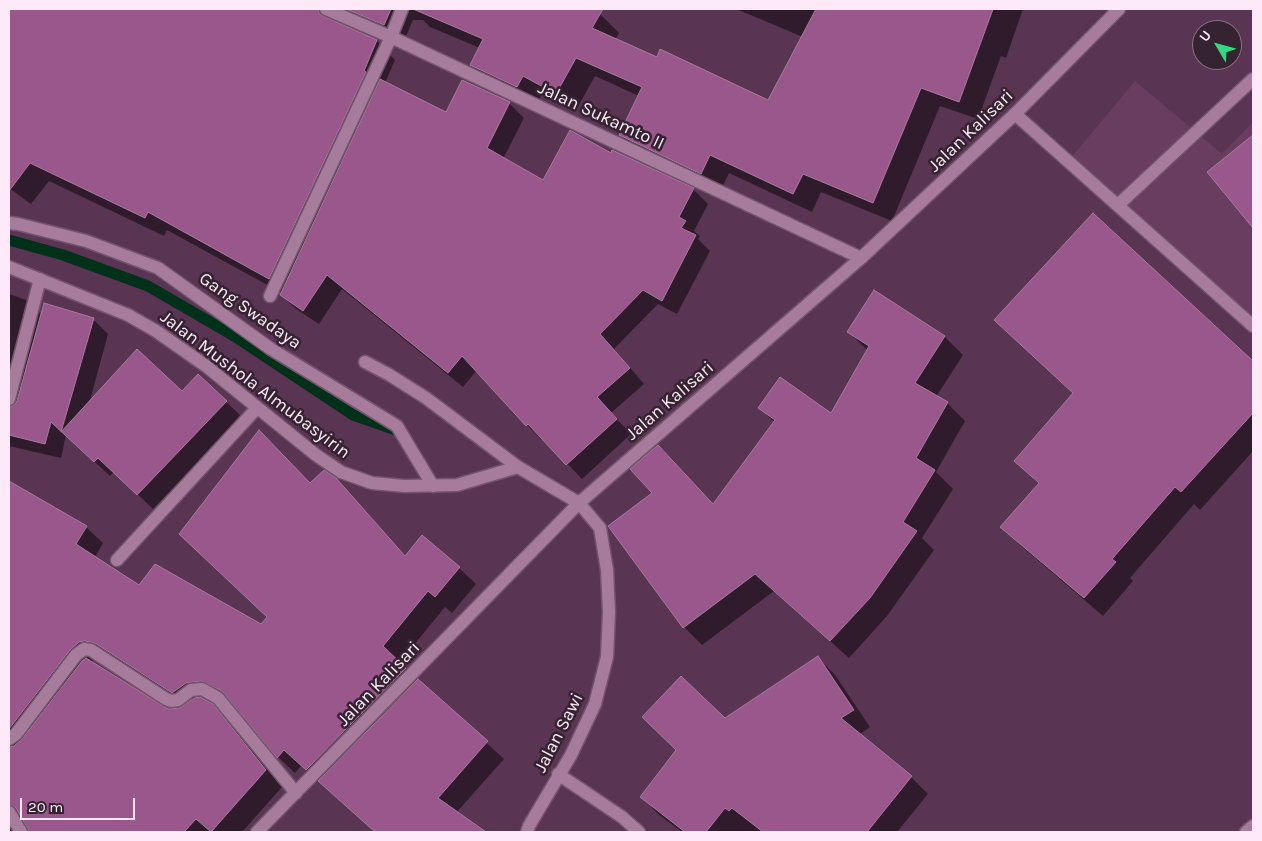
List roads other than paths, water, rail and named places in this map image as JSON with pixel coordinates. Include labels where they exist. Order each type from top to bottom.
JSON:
[{"type":"street","name":"Jalan Sukamto II","points":[[326,9],[391,37],[861,258]]},
{"type":"street","points":[[270,296],[391,37],[402,9]]},
{"type":"street","name":"Jalan Kalisari","points":[[257,832],[500,586],[579,503],[861,258],[1015,114],[1119,9]]},
{"type":"street","points":[[1118,205],[1253,78]]},
{"type":"street","points":[[1015,114],[1253,326]]},
{"type":"street","name":"Gang Swadaya","points":[[9,223],[86,241],[158,268],[271,349],[398,426],[433,486]]},
{"type":"street","name":"Jalan Mushola Almubasyirin","points":[[9,267],[128,315],[156,331],[206,366],[257,408],[341,472],[372,483],[433,486],[457,485],[518,467]]},
{"type":"street","points":[[9,400],[40,279]]},
{"type":"street","points":[[365,362],[426,398],[518,467],[579,503]]},
{"type":"street","points":[[117,560],[257,408]]},
{"type":"street","name":"Jalan Sawi","points":[[527,832],[558,774],[571,755],[596,704],[607,656],[609,612],[607,579],[600,528],[579,503]]},
{"type":"street","points":[[9,739],[16,734],[76,655],[84,649],[91,650],[171,701],[178,700],[191,690],[202,689],[218,698],[296,793]]},
{"type":"street","points":[[558,774],[639,832]]},
{"type":"street","points":[[9,812],[21,832]]},
{"type":"street","points":[[1246,832],[1253,826]]},
{"type":"waterway","points":[[9,240],[63,255],[148,286],[234,336],[353,415],[393,429]]}]
